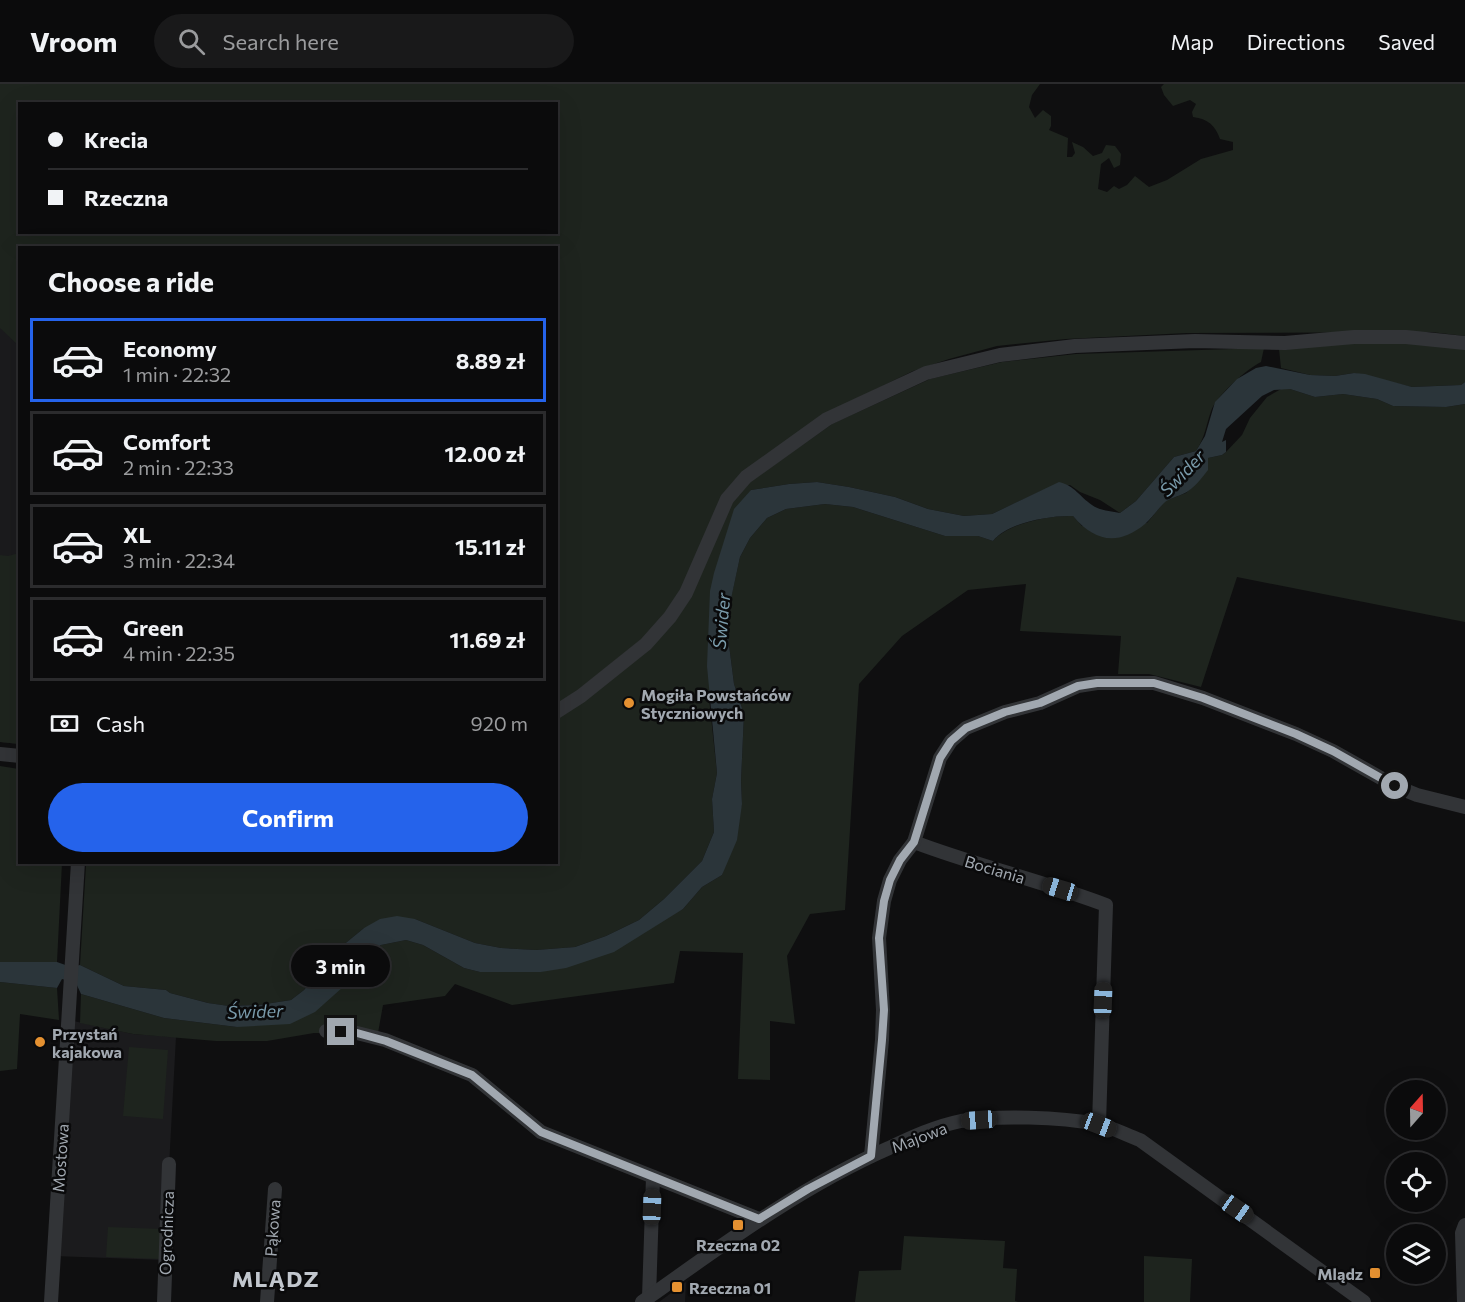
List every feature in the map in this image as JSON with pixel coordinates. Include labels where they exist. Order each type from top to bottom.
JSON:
[{"type":"street","points":[[558,711],[581,696],[646,644],[670,617],[686,593],[727,499],[746,477],[827,420],[926,374],[1000,355],[1075,346],[1197,341],[1285,343],[1354,337],[1406,337],[1465,343]]},
{"type":"street","points":[[871,1156],[884,1010],[879,938],[884,901],[890,880],[900,860],[914,842],[940,758],[951,741],[966,728],[1005,712],[1040,703],[1078,686],[1097,683],[1154,683],[1203,698],[1305,738],[1395,786],[1418,795],[1465,807]]},
{"type":"street","points":[[0,754],[18,756]]},
{"type":"street","name":"Bociania","points":[[914,842],[950,856],[993,867],[1106,905],[1099,1125]]},
{"type":"street","name":"Mostowa","points":[[51,1302],[78,864]]},
{"type":"street","points":[[326,1030],[357,1033],[386,1041],[472,1075],[541,1132],[759,1219]]},
{"type":"street","name":"Majowa","points":[[646,1300],[759,1219],[808,1189],[871,1156],[921,1133],[961,1121],[1014,1118],[1069,1120],[1099,1125],[1143,1142],[1364,1302]]},
{"type":"street","name":"Ogrodnicza","points":[[164,1302],[169,1164]]},
{"type":"street","points":[[646,1300],[653,1178]]},
{"type":"street","name":"Pąkowa","points":[[267,1302],[275,1189]]},
{"type":"street","points":[[1464,1302],[1462,1233],[1465,1225]]},
{"type":"shaded area","points":[[0,84],[1040,84],[1032,95],[1029,107],[1035,118],[1043,110],[1051,116],[1049,130],[1068,138],[1067,157],[1072,157],[1075,153],[1072,142],[1083,147],[1093,156],[1102,153],[1106,145],[1115,146],[1121,154],[1120,165],[1114,168],[1109,158],[1101,164],[1098,189],[1107,192],[1114,186],[1119,189],[1127,185],[1135,176],[1149,187],[1167,180],[1201,159],[1233,150],[1233,142],[1220,139],[1210,124],[1203,119],[1193,117],[1192,112],[1196,104],[1190,100],[1173,106],[1164,95],[1161,87],[1164,84],[1465,84],[1465,336],[1431,332],[1187,333],[1066,339],[997,346],[913,371],[825,414],[741,473],[722,495],[682,590],[665,613],[642,639],[578,692],[558,705],[558,246],[18,246],[18,345],[0,328]]},
{"type":"shaded area","points":[[0,253],[18,256],[18,744],[0,742]]},
{"type":"shaded area","points":[[1386,341],[1465,349],[1465,382],[1461,385],[1412,387],[1354,373],[1335,376],[1310,375],[1281,368],[1279,349]]},
{"type":"shaded area","points":[[1264,348],[1261,362],[1233,383],[1214,405],[1196,451],[1174,457],[1136,501],[1120,513],[1070,485],[1041,491],[992,514],[964,516],[928,509],[895,497],[817,482],[751,490],[709,698],[717,773],[712,799],[714,832],[702,861],[639,920],[606,936],[575,947],[536,950],[501,948],[475,943],[415,919],[364,928],[336,951],[304,990],[291,1000],[259,1005],[229,1006],[208,1003],[166,990],[124,986],[80,965],[86,865],[558,864],[558,717],[649,648],[732,503],[750,482],[832,424],[930,379],[1002,362],[1076,354]]},
{"type":"shaded area","points":[[1281,389],[1290,389],[1315,397],[1343,394],[1377,399],[1393,406],[1446,407],[1465,404],[1465,622],[1237,577],[1201,687],[1149,674],[1118,674],[1121,636],[1020,631],[1026,584],[968,590],[902,636],[859,684],[845,910],[810,914],[787,956],[795,1024],[770,1021],[770,1080],[738,1079],[743,953],[680,951],[674,983],[512,1005],[455,984],[445,996],[383,1005],[378,1033],[314,1033],[267,1041],[216,1041],[133,1034],[80,1023],[81,994],[164,1018],[237,1027],[343,987],[361,958],[381,945],[406,940],[423,945],[464,968],[480,972],[541,972],[683,909],[702,887],[722,875],[742,804],[744,714],[734,684],[728,637],[731,598],[740,557],[750,538],[767,518],[786,509],[825,504],[853,507],[945,536],[978,536],[993,541],[1009,529],[1019,525],[1053,517],[1073,516],[1082,526],[1147,523],[1165,501],[1186,493],[1202,477],[1208,458],[1226,452],[1242,435],[1250,418],[1267,397]]},
{"type":"shaded area","points":[[18,553],[18,744],[0,742],[0,555]]},
{"type":"shaded area","points":[[0,766],[18,769],[18,864],[62,864],[57,962],[0,962]]},
{"type":"shaded area","points":[[0,982],[57,988],[59,1020],[20,1014],[17,1069],[0,1071]]},
{"type":"shaded area","points":[[69,1020],[133,1034],[176,1037],[164,1260],[54,1256]]},
{"type":"shaded area","points":[[129,1047],[168,1050],[163,1119],[123,1116]]},
{"type":"shaded area","points":[[108,1227],[162,1229],[161,1259],[106,1257]]},
{"type":"shaded area","points":[[904,1236],[1005,1241],[1003,1268],[1017,1269],[1015,1301],[1018,1302],[855,1302],[859,1271],[901,1270]]},
{"type":"shaded area","points":[[1144,1256],[1192,1259],[1190,1302],[1144,1302]]},
{"type":"shaded area","points":[[686,1282],[685,1302],[659,1302]]},
{"type":"water","name":"Świder","points":[[1266,366],[1310,375],[1365,374],[1412,387],[1461,385],[1465,382],[1465,404],[1446,407],[1393,406],[1377,399],[1343,394],[1315,397],[1290,389],[1274,390],[1262,396],[1226,429],[1222,442],[1226,440],[1226,452],[1208,458],[1208,470],[1195,486],[1166,501],[1148,522],[1135,531],[1116,538],[1098,536],[1081,525],[1073,516],[1030,521],[1008,529],[993,541],[978,536],[945,536],[853,507],[825,504],[786,509],[767,518],[750,538],[740,557],[731,599],[728,637],[734,684],[744,714],[742,804],[737,840],[722,875],[702,887],[683,909],[614,952],[566,968],[541,972],[480,972],[464,968],[423,945],[406,940],[381,945],[361,958],[343,987],[315,1012],[290,1024],[237,1027],[164,1018],[81,994],[76,983],[62,979],[57,988],[0,982],[0,962],[57,962],[71,967],[80,965],[124,986],[166,990],[208,1003],[229,1006],[259,1005],[291,1000],[304,990],[336,951],[364,928],[380,919],[397,916],[415,919],[475,943],[501,948],[536,950],[575,947],[606,936],[639,920],[702,861],[714,832],[712,799],[717,773],[707,666],[710,591],[734,509],[751,490],[817,482],[895,497],[928,509],[964,516],[992,514],[1059,482],[1073,489],[1095,507],[1120,513],[1136,501],[1174,457],[1196,451],[1205,436],[1215,402],[1237,379],[1256,368]]},
{"type":"place","name":"Mogiła Powstańców Styczniowych","points":[[629,703]]},
{"type":"place","name":"Przystań kajakowa","points":[[40,1042]]},
{"type":"place","name":"Rzeczna 02","points":[[738,1225]]},
{"type":"place","name":"Mlądz","points":[[1375,1273]]},
{"type":"place","name":"Rzeczna 01","points":[[677,1287]]},
{"type":"district","name":"MLĄDZ","points":[[276,1278]]},
{"type":"route","points":[[341,1032],[357,1033],[386,1041],[472,1075],[541,1132],[759,1219],[808,1189],[871,1156],[884,1010],[879,938],[884,901],[890,880],[900,860],[914,842],[940,758],[951,741],[966,728],[1005,712],[1040,703],[1078,686],[1097,683],[1154,683],[1203,698],[1296,734],[1333,751],[1395,786]]}]
